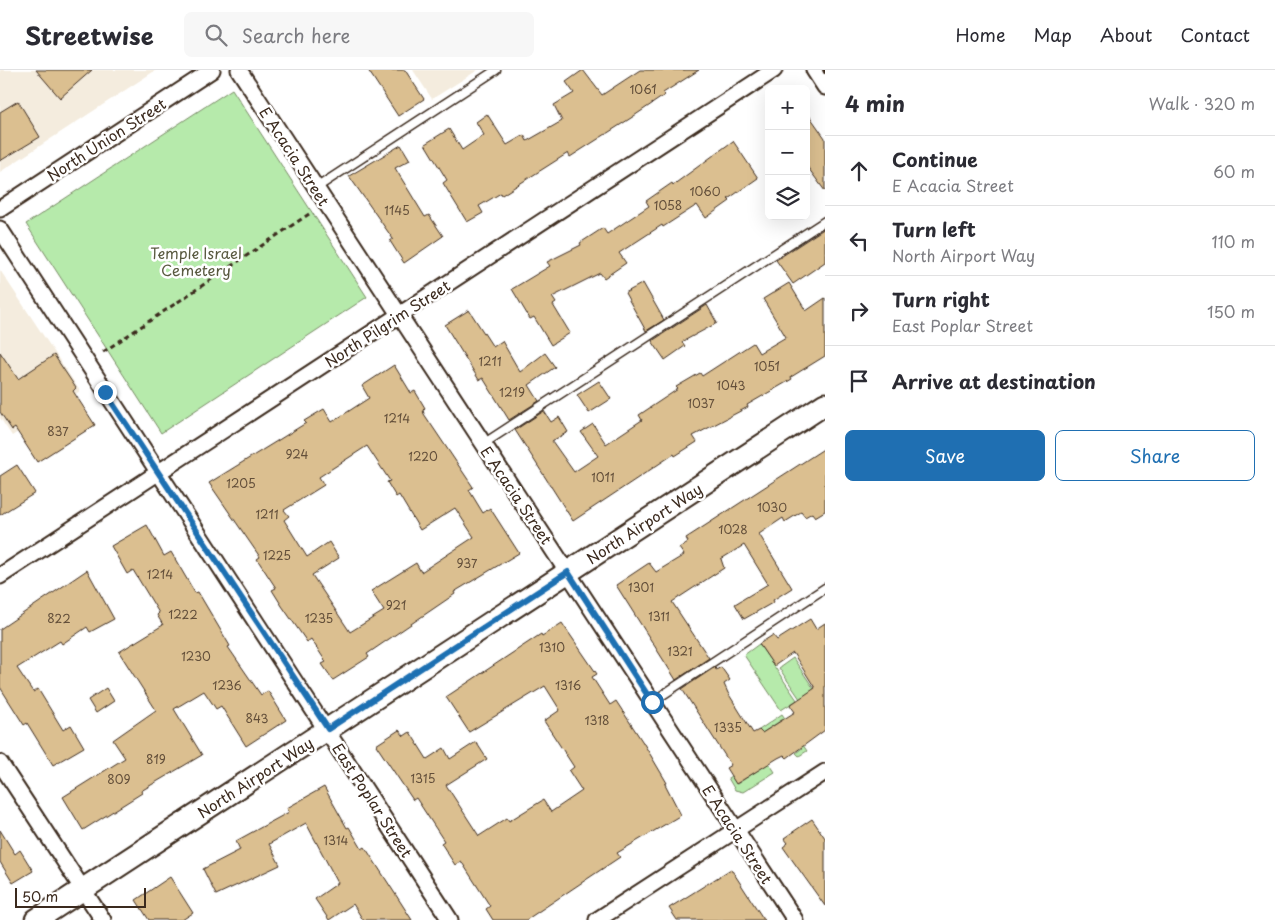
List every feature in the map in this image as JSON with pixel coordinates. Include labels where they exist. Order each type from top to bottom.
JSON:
[{"type":"main road","name":"North Airport Way","points":[[36,920],[825,404]]},
{"type":"street","name":"North Union Street","points":[[0,209],[212,70]]},
{"type":"street","name":"E Acacia Street","points":[[239,70],[401,314],[483,444],[795,920]]},
{"type":"street","name":"North Pilgrim Street","points":[[0,576],[774,70]]},
{"type":"street","points":[[814,70],[825,88]]},
{"type":"street","name":"East Poplar Street","points":[[0,229],[158,473],[328,729],[450,920]]},
{"type":"street","points":[[0,763],[103,920]]},
{"type":"street","points":[[597,920],[825,772]]},
{"type":"lane","points":[[316,188],[496,70]]},
{"type":"lane","points":[[483,444],[825,221]]},
{"type":"lane","points":[[652,702],[825,588]]},
{"type":"path","points":[[103,352],[315,210]]},
{"type":"shaded area","points":[[0,70],[156,70],[0,172]]},
{"type":"shaded area","points":[[413,70],[478,70],[432,99]]},
{"type":"shaded area","points":[[0,270],[80,391],[12,436],[0,418]]},
{"type":"green space","name":"Temple Israel Cemetery","points":[[232,89],[367,297],[161,433],[26,224]]},
{"type":"green space","points":[[759,644],[797,700],[781,710],[744,655]]},
{"type":"green space","points":[[793,658],[814,689],[800,699],[779,668]]},
{"type":"green space","points":[[782,714],[807,751],[799,756],[796,753],[802,748],[783,719],[762,733],[759,730]]},
{"type":"green space","points":[[769,763],[775,772],[743,792],[735,790],[728,778],[731,776],[737,784]]},
{"type":"building","points":[[36,70],[92,70],[60,98]]},
{"type":"building","points":[[368,70],[405,70],[424,99],[398,116]]},
{"type":"building","points":[[583,70],[602,95],[640,70],[699,70],[663,93],[665,95],[631,118],[570,157],[568,153],[502,195],[501,193],[479,206],[483,213],[467,222],[443,183],[447,180],[425,144],[449,129],[462,150],[484,135],[476,122],[487,114],[507,145],[524,135],[527,141],[562,121],[554,105],[574,93],[566,82]]},
{"type":"building","points":[[18,101],[40,137],[0,161],[0,112]]},
{"type":"building","points":[[810,117],[825,138],[825,191],[810,170]]},
{"type":"building","points":[[733,141],[758,178],[728,199],[730,201],[706,218],[697,205],[663,227],[662,225],[619,253],[626,263],[604,278],[600,273],[552,297],[556,303],[553,305],[570,333],[551,345],[534,317],[530,319],[512,289],[550,266],[547,262],[581,245],[580,243],[603,228],[607,234],[649,206],[646,201],[672,183],[673,185]]},
{"type":"building","points":[[401,145],[410,160],[395,168],[425,217],[429,215],[443,236],[404,263],[390,241],[393,239],[349,176]]},
{"type":"building","points":[[825,228],[825,262],[793,284],[776,260]]},
{"type":"building","points":[[643,283],[664,320],[646,331],[625,293]]},
{"type":"building","points":[[789,283],[806,311],[825,298],[825,356],[791,377],[792,379],[747,405],[748,407],[693,436],[697,442],[675,456],[674,454],[573,521],[515,430],[544,411],[551,422],[559,417],[568,432],[552,441],[574,472],[598,456],[581,432],[593,424],[606,444],[642,420],[639,415],[678,389],[676,387],[700,373],[702,376],[753,343],[759,353],[786,337],[763,299]]},
{"type":"building","points":[[707,305],[717,323],[682,342],[685,346],[665,360],[652,341]]},
{"type":"building","points":[[469,310],[493,347],[502,341],[520,372],[545,353],[555,367],[529,385],[539,401],[509,420],[483,378],[479,380],[445,325]]},
{"type":"building","points":[[0,352],[18,379],[54,355],[76,388],[73,391],[95,425],[37,462],[15,428],[12,430],[0,412]]},
{"type":"building","points":[[394,365],[411,393],[415,391],[425,408],[423,410],[424,414],[473,487],[469,490],[483,513],[490,508],[519,553],[454,592],[455,594],[367,654],[369,657],[333,680],[322,664],[326,662],[311,639],[307,642],[272,590],[276,588],[257,559],[260,557],[209,483],[306,423],[304,421],[324,409],[332,422],[369,398],[362,386]],"holes":[[[367,446],[390,481],[387,482],[396,497],[399,495],[420,530],[455,508],[474,537],[421,572],[416,563],[371,591],[384,611],[350,632],[312,575],[339,558],[329,542],[307,557],[284,520],[289,516],[284,510],[324,485],[319,477]]]},
{"type":"building","points":[[599,381],[611,399],[589,413],[577,395]]},
{"type":"building","points":[[825,448],[825,511],[815,517],[812,513],[805,517],[801,512],[785,522],[783,518],[759,534],[792,588],[773,600],[774,602],[744,619],[735,604],[768,584],[744,545],[721,559],[724,568],[672,602],[709,658],[676,680],[616,585],[649,563],[656,572],[684,555],[679,548],[688,542],[686,538]]},
{"type":"building","points":[[17,465],[35,493],[0,515],[0,476]]},
{"type":"building","points":[[147,525],[164,556],[171,552],[195,593],[198,592],[230,646],[228,647],[261,695],[268,691],[286,720],[246,746],[221,706],[216,709],[204,691],[174,709],[202,755],[141,791],[142,793],[83,830],[63,797],[125,758],[113,740],[156,710],[119,652],[163,625],[157,615],[159,613],[133,570],[127,574],[111,546]]},
{"type":"building","points":[[87,570],[114,619],[90,632],[87,627],[62,644],[60,641],[17,668],[33,692],[38,689],[63,730],[71,725],[84,747],[53,765],[27,723],[24,725],[0,687],[0,629]]},
{"type":"building","points":[[810,619],[816,629],[825,623],[825,730],[787,758],[784,755],[778,758],[736,784],[726,768],[731,765],[682,689],[715,667],[716,670],[721,667],[730,680],[724,684],[728,693],[753,733],[759,730],[762,733],[795,712],[790,705],[815,688],[793,653],[774,666],[759,644],[773,635],[777,640]]},
{"type":"building","points":[[562,623],[597,674],[592,677],[610,705],[616,701],[644,744],[667,783],[665,784],[681,815],[617,853],[620,857],[526,920],[493,920],[486,909],[490,906],[461,861],[455,865],[441,843],[444,841],[416,798],[413,800],[376,745],[399,730],[404,736],[410,732],[427,759],[444,748],[450,759],[476,742],[487,759],[446,785],[479,836],[507,818],[509,821],[543,800],[551,812],[582,791],[569,771],[574,767],[544,721],[560,710],[545,686],[469,732],[446,697],[541,634],[542,636]]},
{"type":"building","points":[[106,688],[114,701],[96,713],[88,700]]},
{"type":"building","points":[[324,787],[347,828],[349,827],[362,849],[365,847],[412,920],[363,920],[353,904],[329,920],[315,899],[338,883],[306,823],[269,844],[280,865],[216,895],[203,869],[240,850],[236,841],[289,812],[287,808]]},
{"type":"building","points":[[812,819],[825,838],[825,906],[783,847],[788,843],[784,838]]},
{"type":"building","points":[[0,830],[15,854],[20,850],[33,871],[13,883],[0,862]]},
{"type":"building","points":[[731,869],[764,920],[677,920],[669,908]]},
{"type":"building","points":[[170,877],[193,913],[182,920],[149,920],[136,900]]},
{"type":"route","points":[[105,392],[328,729],[568,572],[652,702]]}]
